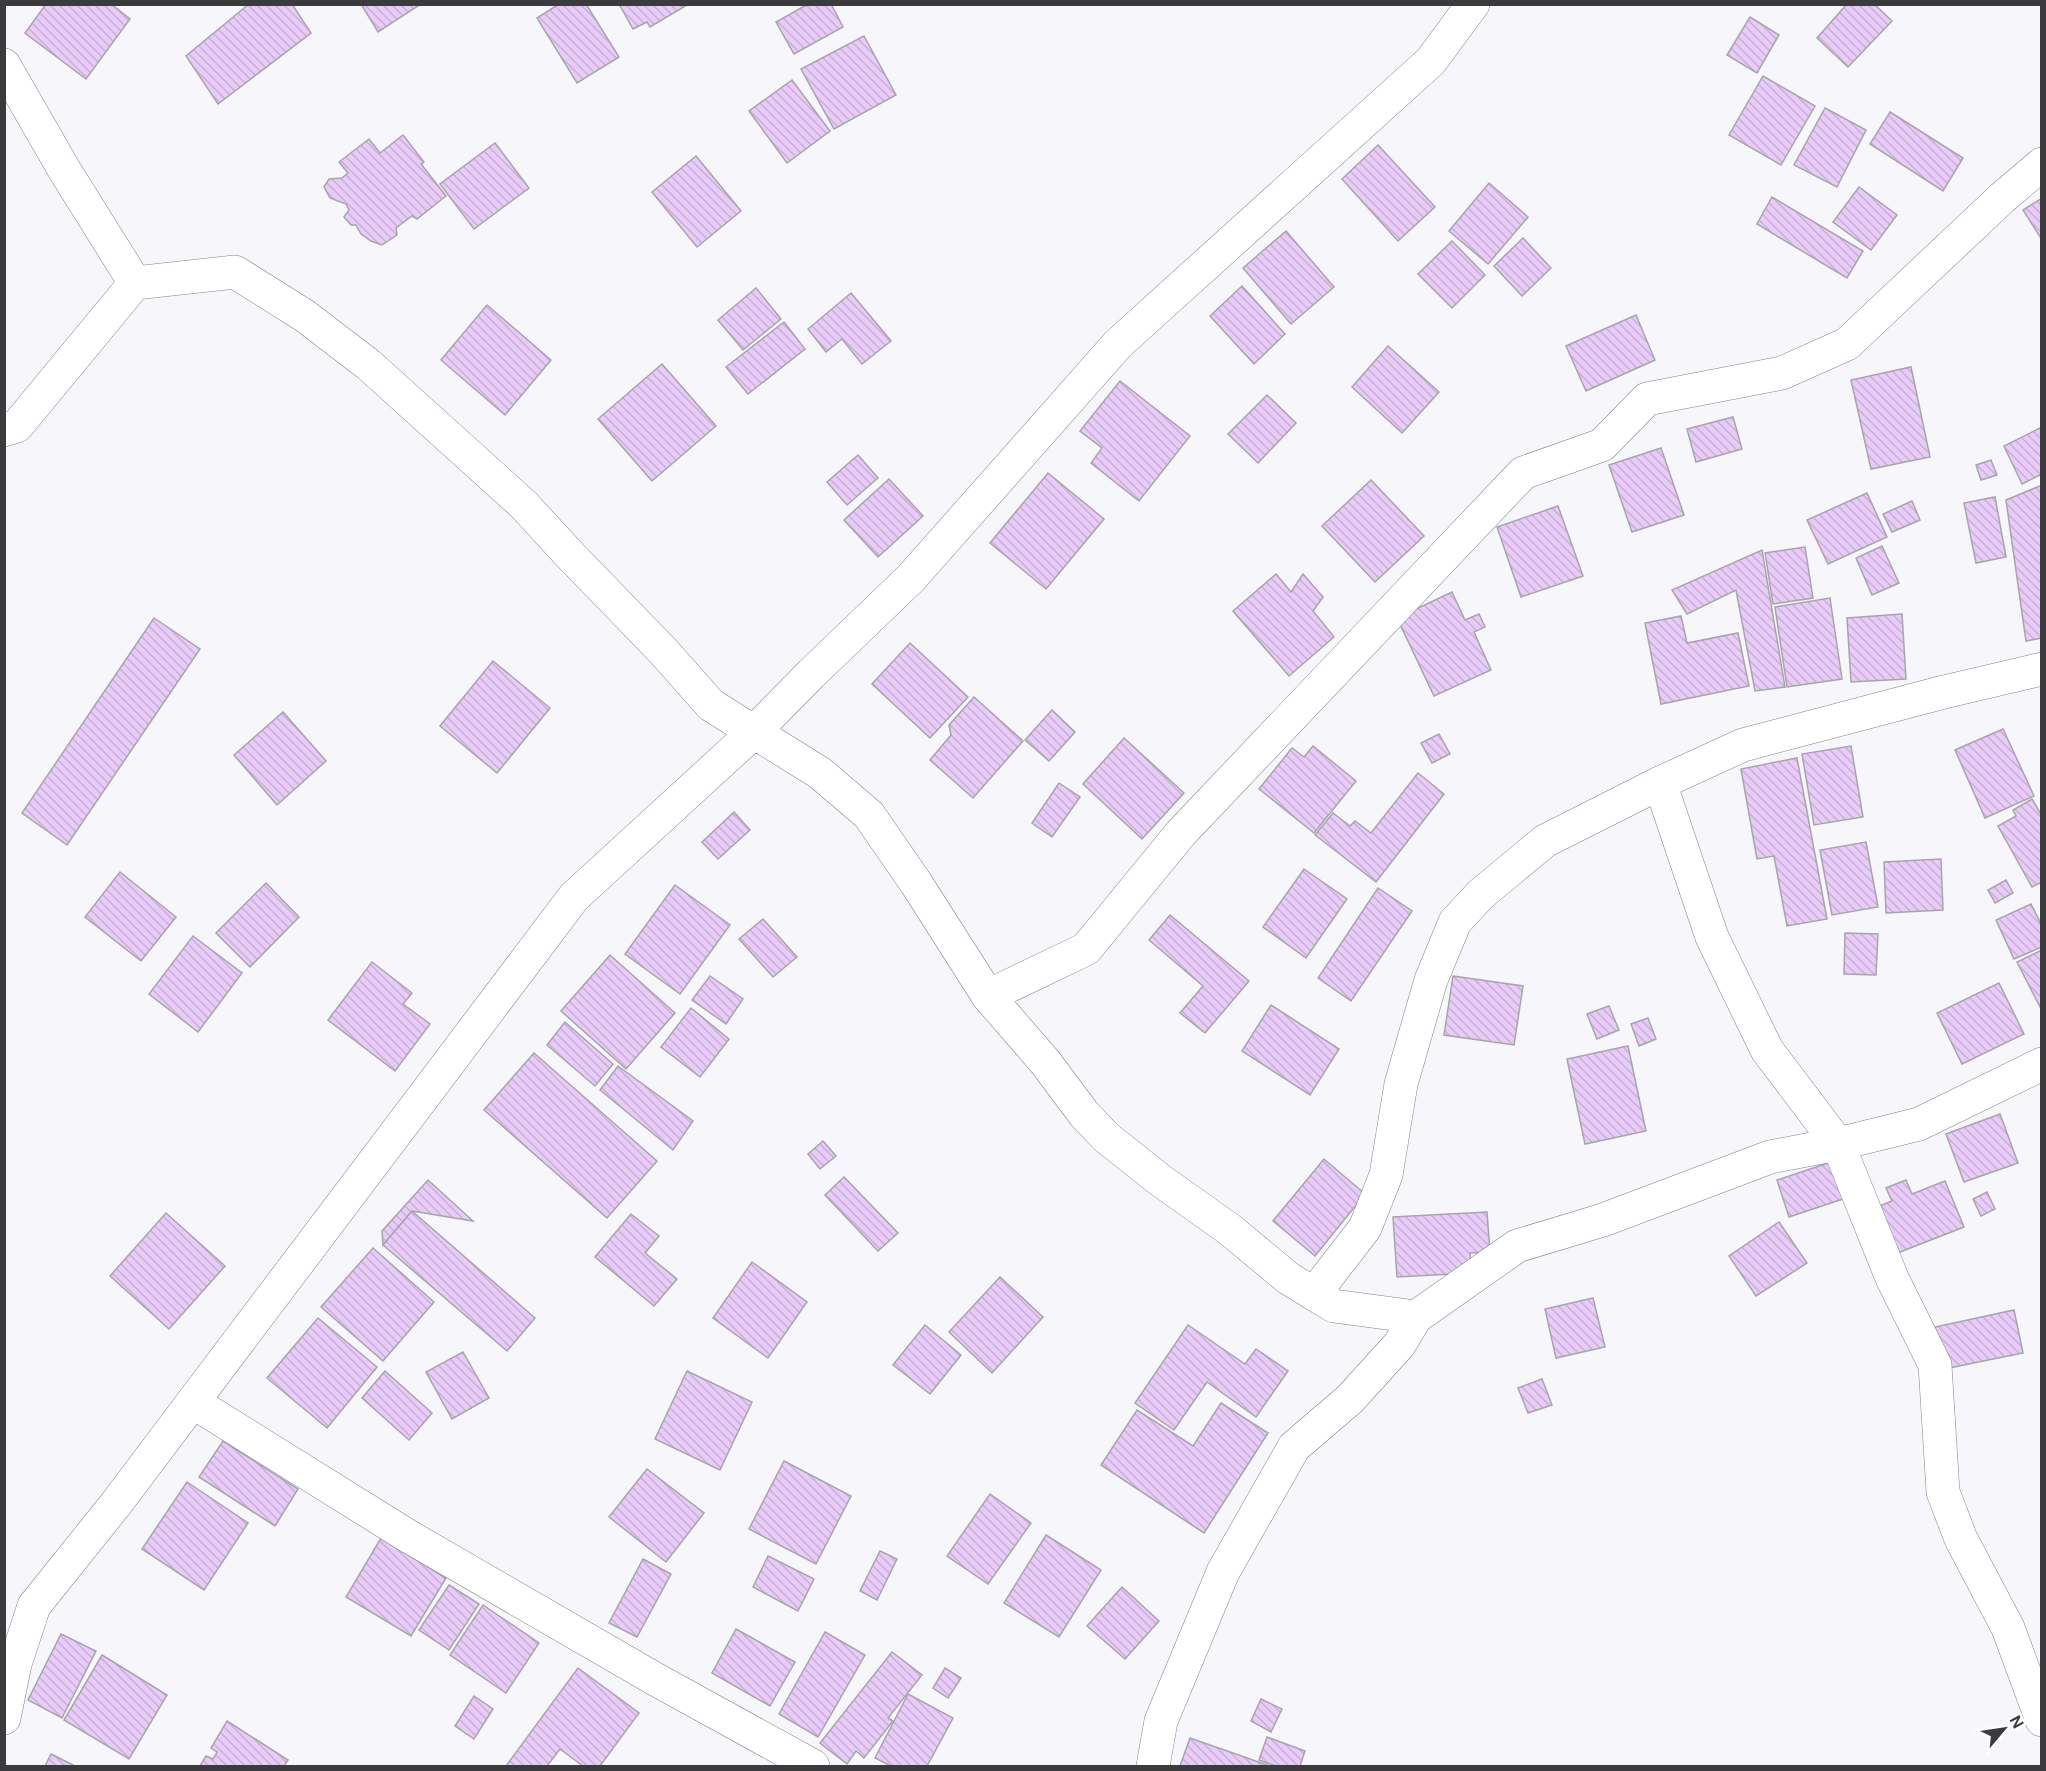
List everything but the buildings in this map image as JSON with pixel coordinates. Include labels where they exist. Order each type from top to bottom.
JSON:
[{"type":"street","points":[[4,1718],[15,1664],[34,1606],[193,1402],[574,897],[754,732],[911,578],[1118,344],[1431,61],[1473,4]]},
{"type":"street","points":[[4,65],[65,171],[135,283]]},
{"type":"street","points":[[988,996],[1086,949],[1181,833],[1523,473],[1602,445],[1647,399],[1782,373],[1847,345],[2002,198],[2042,164]]},
{"type":"street","points":[[4,430],[17,426],[135,283],[235,273],[305,316],[369,365],[524,505],[664,652],[711,705],[820,773],[869,815],[916,883],[988,996],[1046,1063],[1084,1114],[1107,1138],[1160,1180],[1229,1229],[1288,1278],[1334,1306],[1416,1317]]},
{"type":"street","points":[[1314,1294],[1365,1228],[1386,1175],[1401,1084],[1431,980],[1455,922],[1481,894],[1545,841],[1660,783],[1743,745],[1944,692],[2042,669]]},
{"type":"street","points":[[1660,783],[1712,936],[1767,1050],[1838,1144],[1892,1278],[1935,1365],[1942,1492],[1961,1539],[2008,1628],[2042,1720]]},
{"type":"street","points":[[1153,1767],[1161,1721],[1223,1572],[1294,1447],[1350,1399],[1398,1345],[1416,1317],[1517,1246],[1602,1220],[1770,1157],[1838,1144],[1918,1124],[2042,1064]]},
{"type":"street","points":[[193,1402],[408,1536],[655,1679],[813,1767]]}]
